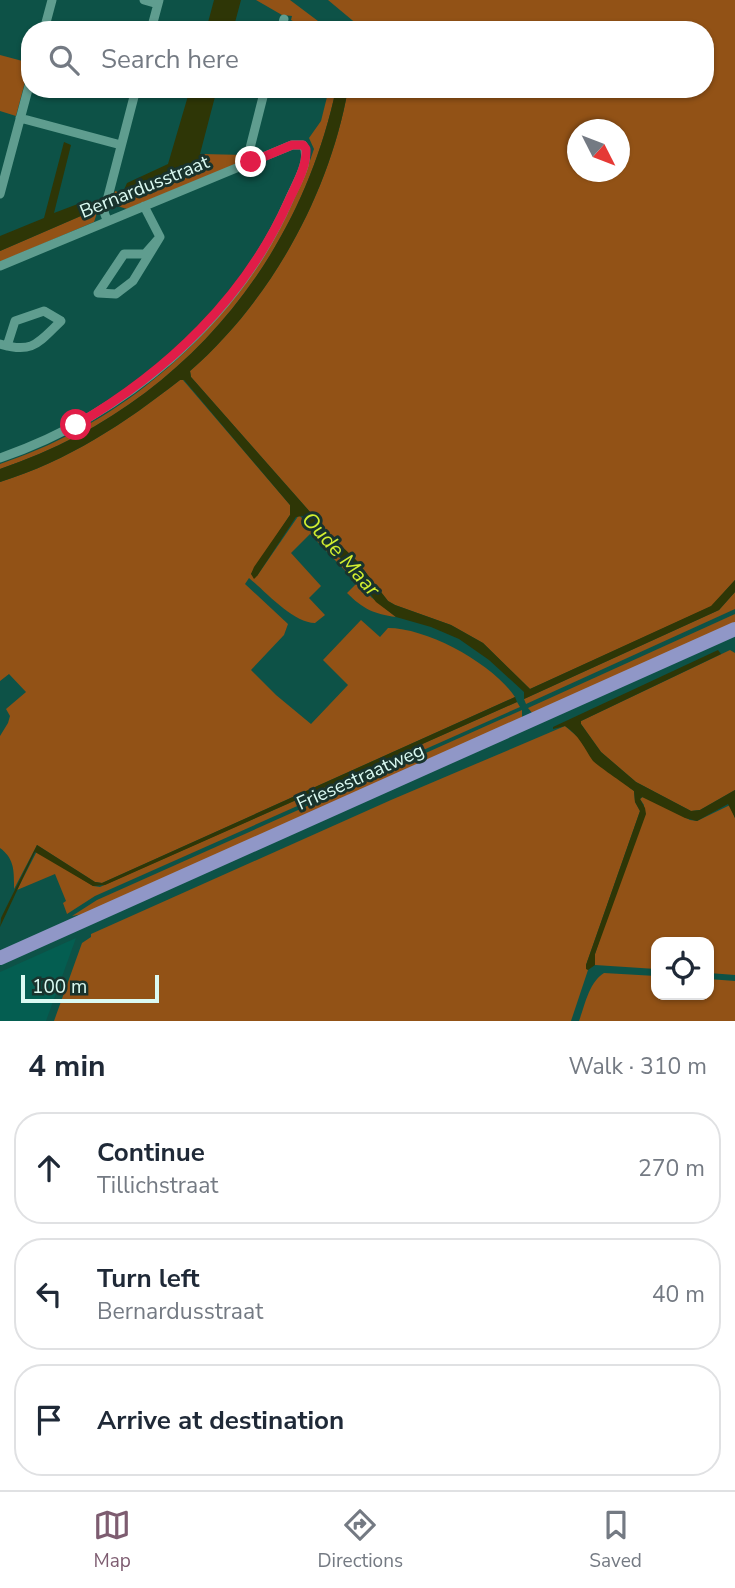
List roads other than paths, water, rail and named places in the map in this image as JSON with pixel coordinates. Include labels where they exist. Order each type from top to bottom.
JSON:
[{"type":"main road","name":"Friesestraatweg","points":[[0,958],[735,629]]},
{"type":"street","points":[[46,21],[52,0]]},
{"type":"street","points":[[144,0],[159,2],[154,21]]},
{"type":"street","points":[[0,194],[3,171],[26,98]]},
{"type":"street","points":[[107,220],[104,212],[134,98]]},
{"type":"street","points":[[251,162],[249,152],[263,98]]},
{"type":"street","points":[[20,118],[121,145]]},
{"type":"street","name":"Bernardusstraat","points":[[0,266],[292,145],[303,145],[306,154],[303,166],[271,235],[236,288],[194,337],[145,380],[100,411],[51,438],[0,458]]},
{"type":"street","points":[[144,206],[160,237]]},
{"type":"street","points":[[160,237],[134,281],[116,294],[98,293],[124,254],[145,254],[160,237]]},
{"type":"street","points":[[44,311],[61,321],[34,346],[19,350],[4,345],[15,321],[44,311]]},
{"type":"water","points":[[214,0],[241,0],[235,21],[208,21]]},
{"type":"water","points":[[187,98],[215,98],[200,154],[201,164],[188,173],[126,197],[123,192],[127,183],[168,164]]},
{"type":"water","name":"Oude Maar","points":[[334,98],[346,98],[327,168],[292,243],[271,279],[219,343],[190,371],[191,377],[333,538],[356,560],[388,601],[451,625],[483,643],[530,689],[711,606],[735,580],[735,592],[719,610],[524,699],[524,692],[489,660],[459,639],[396,617],[376,602],[357,576],[303,516],[296,517],[254,579],[251,574],[254,567],[290,515],[290,505],[184,380],[180,380],[117,426],[72,452],[0,482],[0,469],[63,443],[121,410],[173,370],[219,324],[259,273],[292,216],[318,154]]},
{"type":"water","points":[[64,142],[71,145],[54,213],[83,202],[95,203],[90,212],[0,251],[0,236],[44,218]]},
{"type":"water","points":[[718,650],[721,654],[581,721],[601,752],[636,782],[691,811],[700,810],[735,790],[735,818],[728,804],[697,821],[642,797],[640,799],[646,814],[595,954],[595,965],[588,970],[586,965],[640,811],[635,802],[634,791],[593,761],[578,738],[565,726],[553,727]]},
{"type":"water","points":[[515,697],[517,702],[105,885],[93,886],[35,852],[0,927],[1,918],[37,845],[95,882],[102,883]]}]
